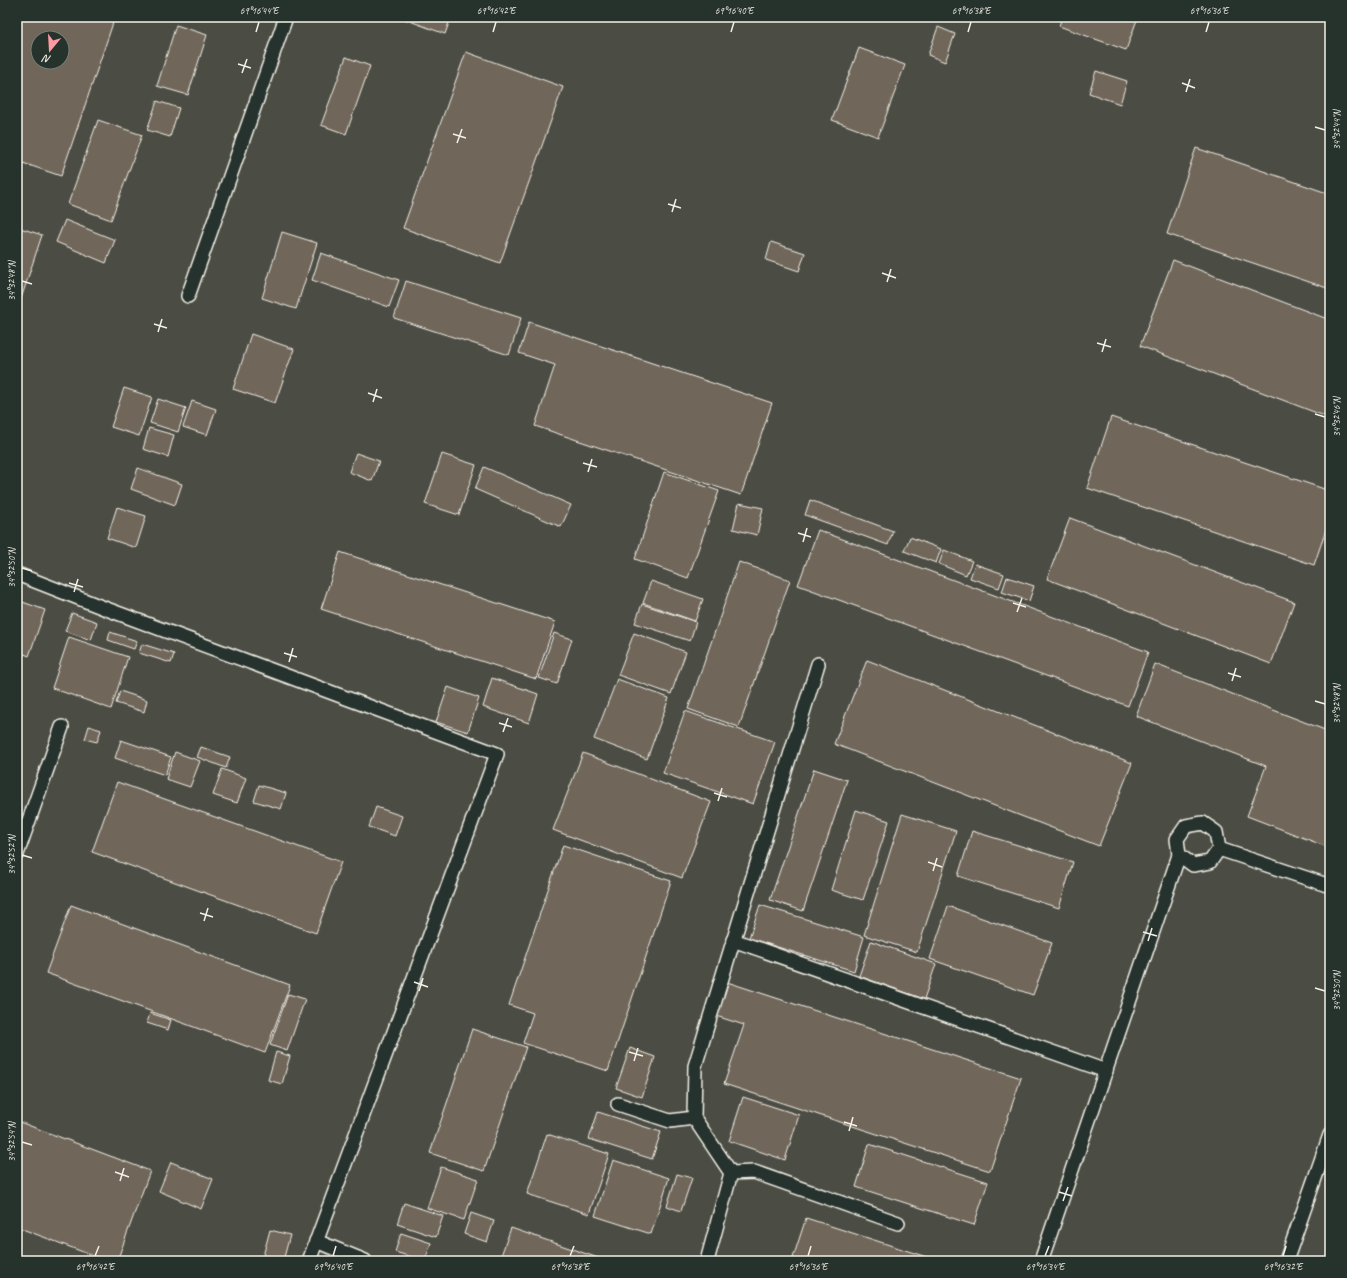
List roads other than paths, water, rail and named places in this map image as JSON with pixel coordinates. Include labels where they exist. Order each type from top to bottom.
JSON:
[{"type":"lane","points":[[188,296],[286,17]]},
{"type":"lane","points":[[17,574],[111,611],[497,754],[309,1261]]},
{"type":"lane","points":[[707,1261],[731,1173],[694,1118],[695,1066],[818,664]]},
{"type":"lane","points":[[17,854],[62,727]]},
{"type":"lane","points":[[1041,1261],[1180,855],[1177,839],[1186,826],[1202,823],[1216,832],[1219,849],[1210,862],[1193,865],[1180,855]]},
{"type":"lane","points":[[1219,849],[1330,886]]},
{"type":"lane","points":[[733,940],[1106,1071]]},
{"type":"lane","points":[[618,1104],[670,1121],[694,1118]]},
{"type":"lane","points":[[1286,1261],[1330,1135]]},
{"type":"lane","points":[[731,1173],[754,1172],[898,1223]]},
{"type":"lane","points":[[316,1241],[365,1261]]}]
